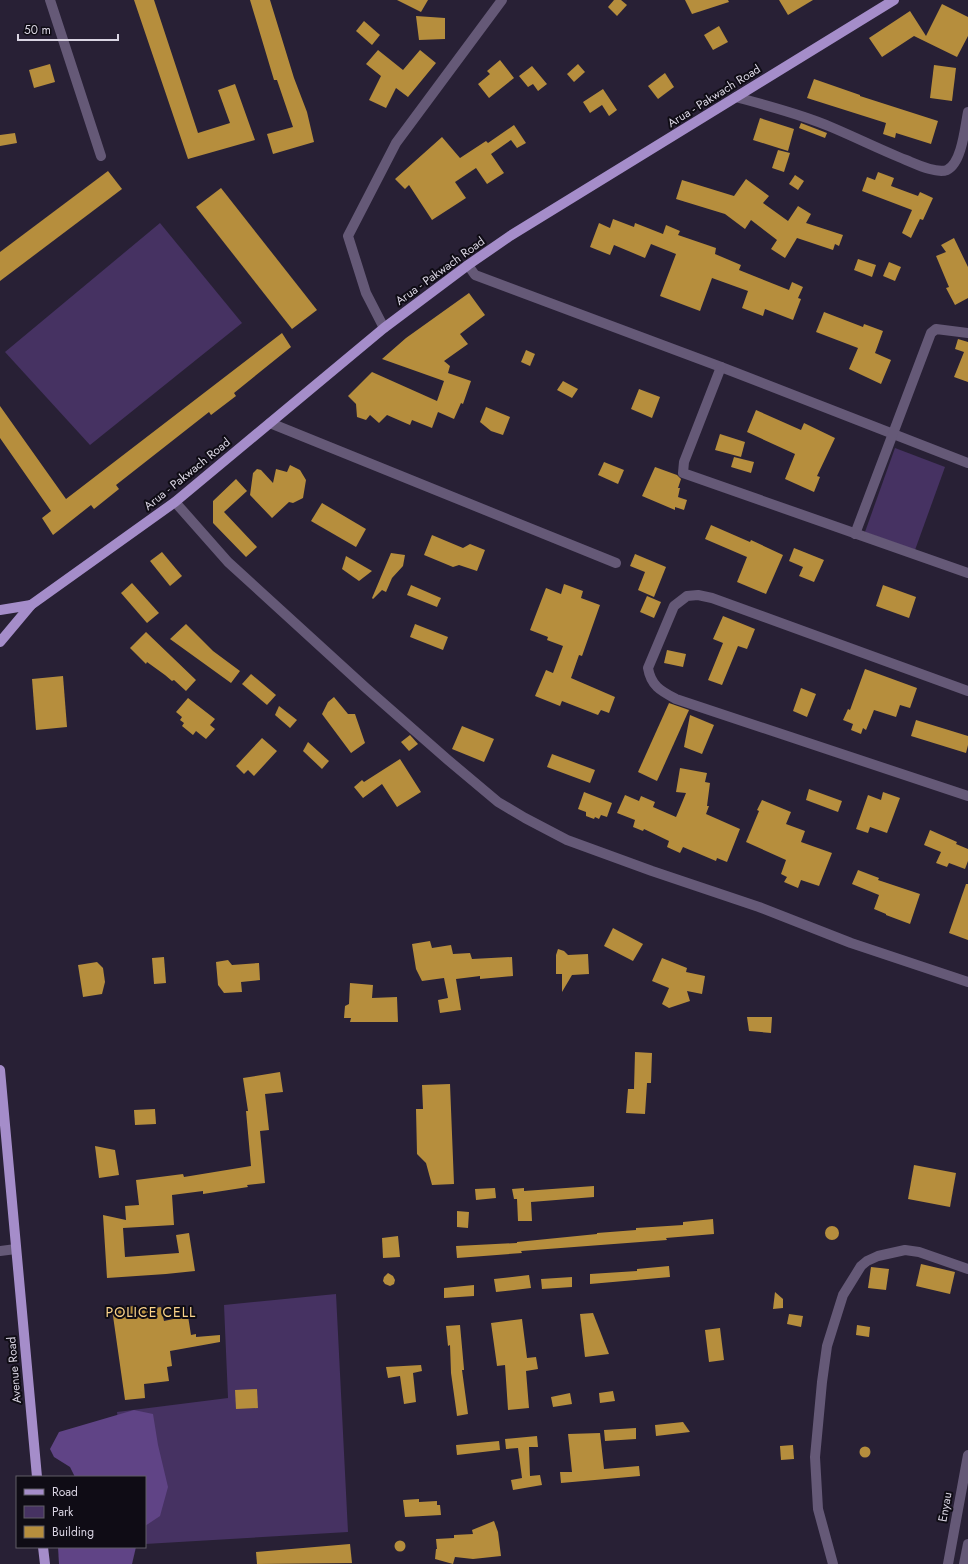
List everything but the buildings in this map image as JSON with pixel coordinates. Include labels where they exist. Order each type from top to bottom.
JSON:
[{"type":"main road","name":"Arua - Pakwach Road","points":[[0,642],[31,605],[175,502],[384,328],[468,265],[510,236],[894,0]]},
{"type":"main road","name":"Arua - Pakwach Road","points":[[0,610],[31,605]]},
{"type":"main road","name":"Avenue Road","points":[[0,1070],[37,1476]]},
{"type":"main road","points":[[43,1548],[45,1564]]},
{"type":"street","points":[[50,0],[101,156]]},
{"type":"street","points":[[384,328],[366,293],[348,236],[396,143],[502,0]]},
{"type":"street","points":[[736,97],[781,109],[831,127],[878,149],[933,170],[946,170],[954,164],[959,156],[968,112]]},
{"type":"street","points":[[468,265],[476,275],[721,367],[968,463]]},
{"type":"street","points":[[855,534],[931,333],[936,329],[968,333]]},
{"type":"street","points":[[721,367],[684,462],[683,473],[968,573]]},
{"type":"street","points":[[270,423],[616,563]]},
{"type":"street","points":[[175,502],[228,562],[395,714],[453,765],[505,806],[568,840],[652,871],[759,907],[851,943],[968,982]]},
{"type":"street","points":[[968,691],[734,605],[698,595],[687,596],[674,606],[648,668],[649,676],[659,689],[676,699],[968,796]]},
{"type":"street","points":[[0,1251],[16,1249]]},
{"type":"street","points":[[833,1564],[818,1509],[815,1457],[827,1346],[842,1295],[867,1261],[878,1256],[905,1250],[920,1252],[968,1269]]},
{"type":"street","name":"Enyau","points":[[948,1564],[968,1455]]},
{"type":"street","points":[[964,1564],[968,1544]]},
{"type":"green space","points":[[160,223],[242,323],[90,445],[5,352]]},
{"type":"green space","points":[[895,448],[945,467],[915,550],[865,532]]},
{"type":"green space","points":[[336,1294],[348,1532],[146,1544],[146,1476],[124,1476],[117,1412],[228,1398],[224,1305]]},
{"type":"shaded area","points":[[134,1410],[153,1414],[158,1445],[168,1487],[160,1516],[146,1525],[146,1476],[74,1476],[70,1467],[54,1457],[50,1449],[59,1432]]},
{"type":"shaded area","points":[[58,1548],[136,1548],[132,1564],[59,1564]]},
{"type":"district","name":"POLICE CELL","points":[[151,1312]]}]
